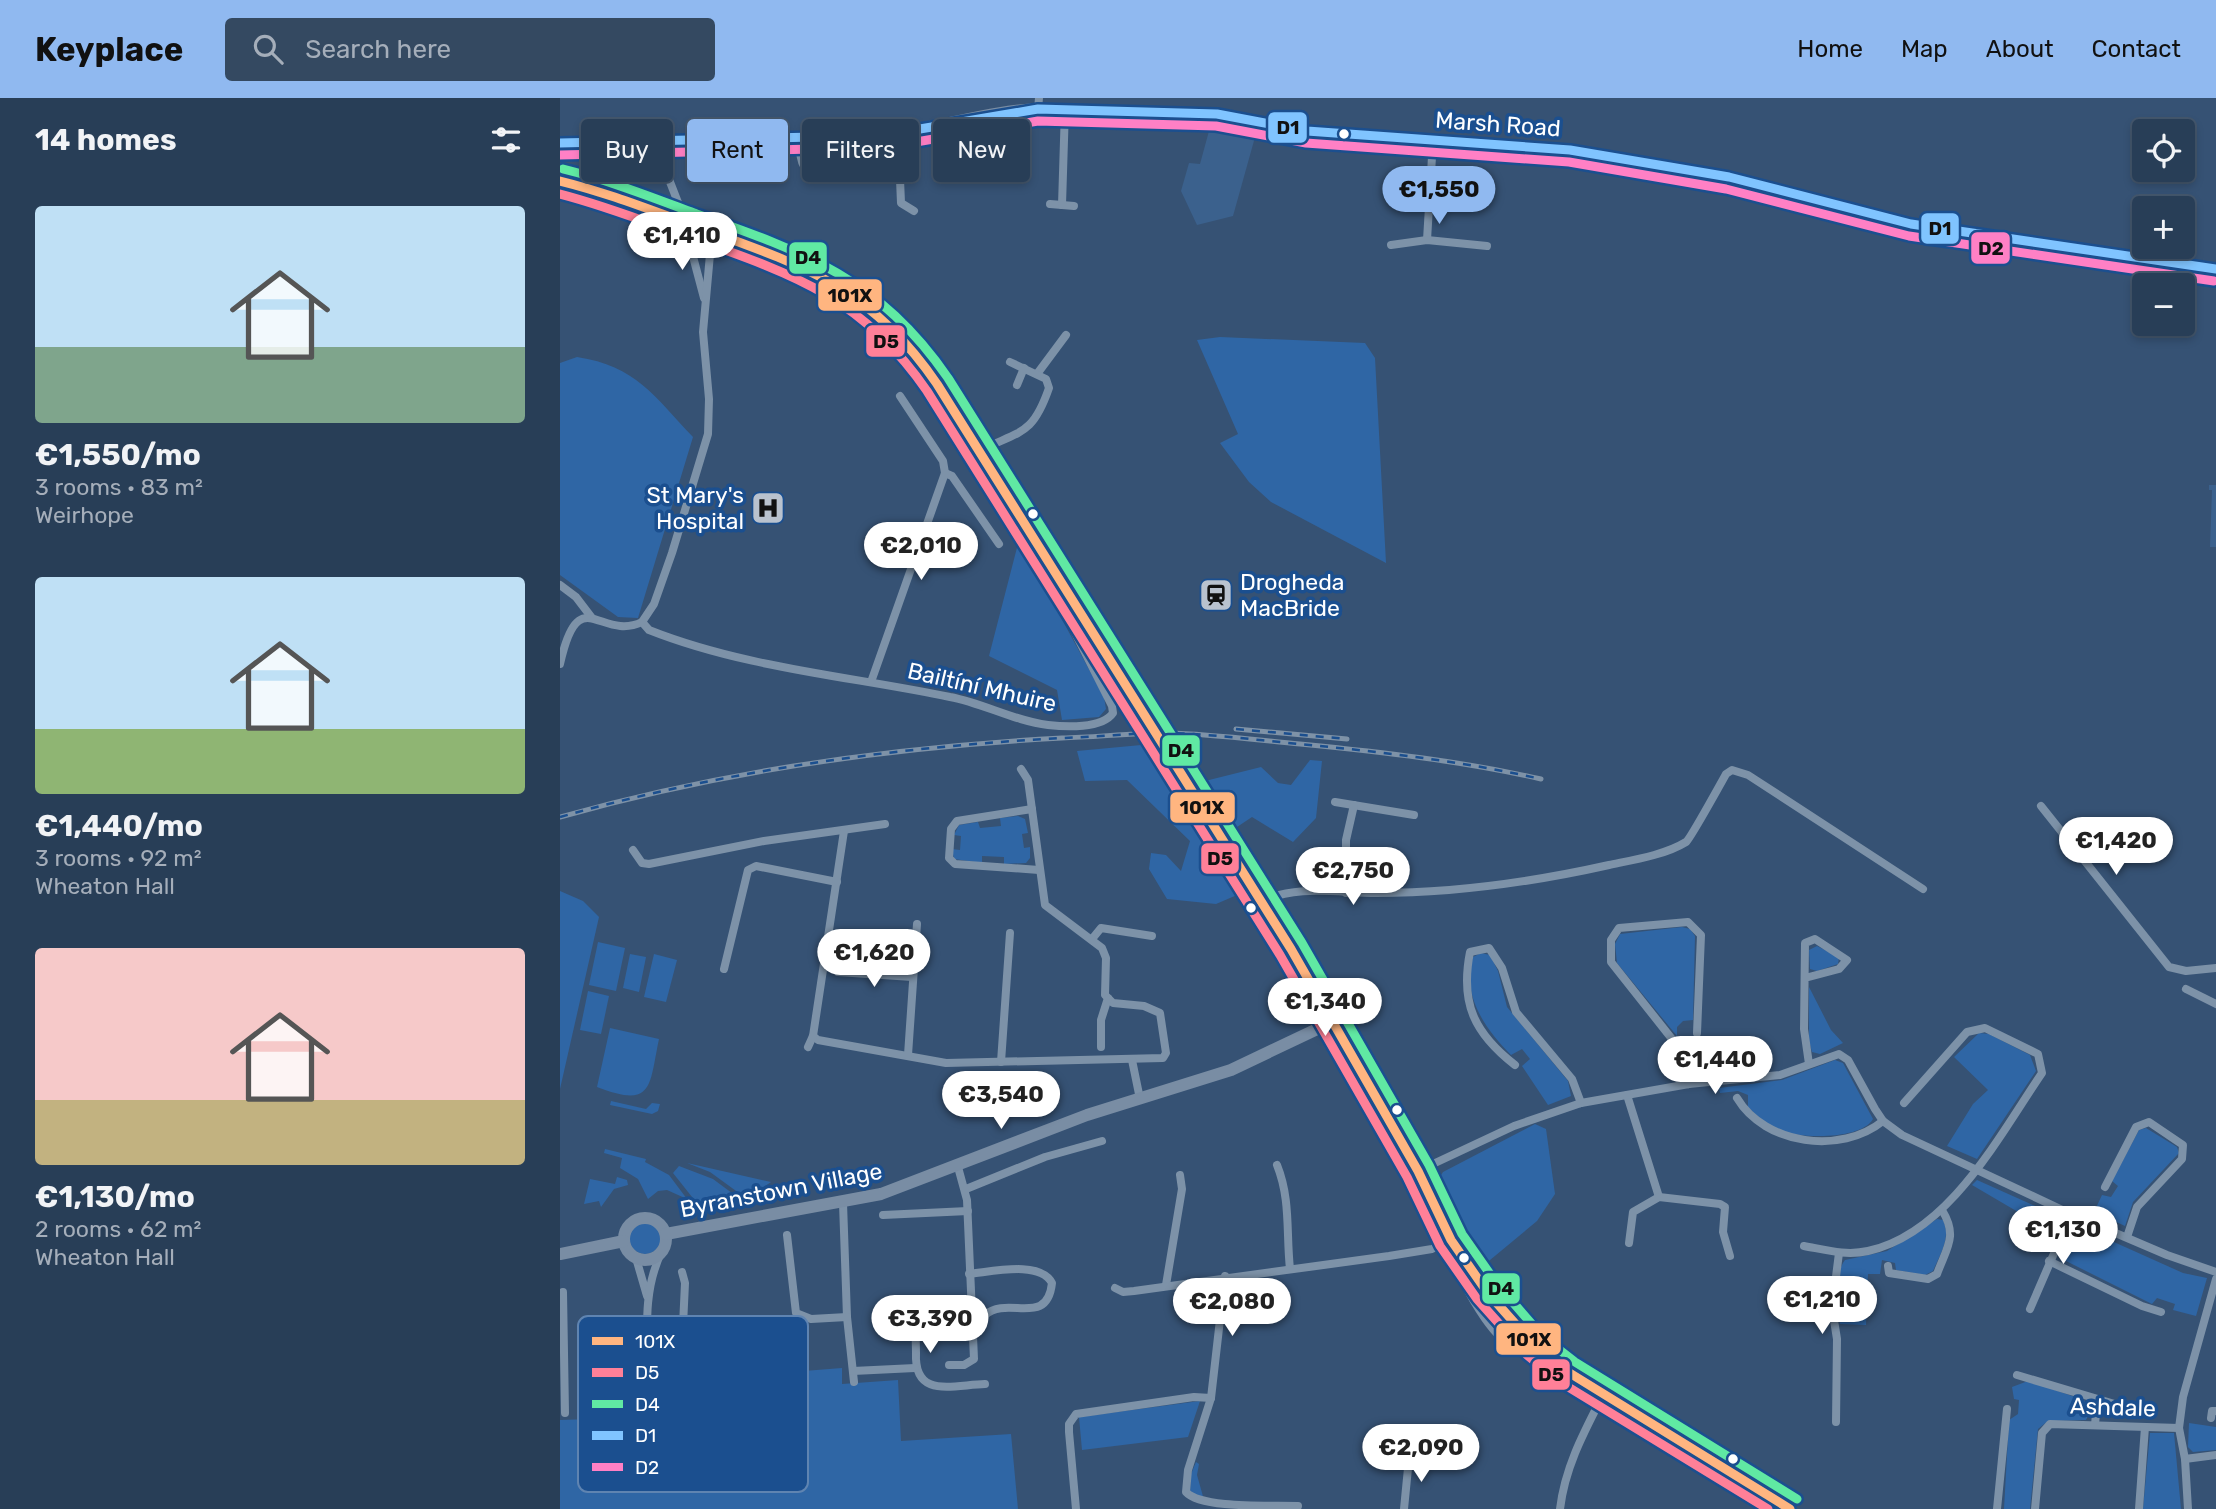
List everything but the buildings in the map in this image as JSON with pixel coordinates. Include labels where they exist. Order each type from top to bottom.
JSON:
[{"type":"main road","name":"Marsh Road","points":[[919,128],[1038,103],[1065,108],[1217,114],[1307,131],[1570,150],[1671,165],[1729,177],[1911,224],[2216,269]]},
{"type":"main road","name":"Marsh Road","points":[[673,139],[802,138]]},
{"type":"main road","name":"Marsh Road","points":[[560,143],[581,142]]},
{"type":"main road","points":[[560,181],[712,232],[803,269],[846,291],[872,309],[896,331],[926,369],[1036,540],[1063,588],[1334,1021],[1418,1171],[1451,1240],[1469,1268],[1535,1346],[1603,1395],[1728,1468],[1790,1509]]},
{"type":"main road","name":"Byranstown Village","points":[[666,1234],[881,1194],[958,1167],[1087,1115],[1231,1070],[1334,1021]]},
{"type":"main road","points":[[643,1218],[660,1223],[666,1234],[662,1251],[651,1259],[636,1258],[628,1251],[624,1241],[626,1228],[643,1218]]},
{"type":"main road","points":[[560,1254],[624,1241]]},
{"type":"street","points":[[1062,205],[1067,134],[1065,108]]},
{"type":"street","points":[[799,138],[802,154]]},
{"type":"street","points":[[1427,240],[1433,140]]},
{"type":"street","points":[[670,182],[679,205]]},
{"type":"street","points":[[900,182],[901,203],[914,211]]},
{"type":"street","points":[[1050,204],[1074,206]]},
{"type":"street","points":[[560,664],[570,629],[581,619],[592,618],[620,626],[642,622],[654,604],[672,553],[708,434],[709,399],[703,332],[712,232]]},
{"type":"street","points":[[687,233],[706,304]]},
{"type":"street","points":[[1391,245],[1427,240],[1487,246]]},
{"type":"street","points":[[1038,374],[1066,335]]},
{"type":"street","points":[[977,452],[1034,423],[1049,388],[1046,379],[1010,362]]},
{"type":"street","points":[[1017,385],[1024,368]]},
{"type":"street","points":[[900,396],[943,461],[945,473],[952,475],[999,544]]},
{"type":"street","name":"Bailtíní Mhuire","points":[[871,682],[945,473]]},
{"type":"street","points":[[560,585],[576,597],[592,618]]},
{"type":"street","name":"Bailtíní Mhuire","points":[[642,622],[649,629],[668,637],[722,655],[968,700],[1032,723],[1077,724],[1109,719],[1113,713],[1112,706],[1070,623],[1063,588]]},
{"type":"street","points":[[813,1036],[818,1040],[946,1063],[1163,1058],[1166,1053],[1160,1013],[1144,1006],[1113,1003],[1105,995],[1106,958],[1093,939],[1045,905],[1028,780],[1021,769]]},
{"type":"street","points":[[1261,902],[1286,892],[1421,893],[1544,878],[1627,862],[1680,845],[1693,833],[1724,777],[1732,770],[1748,775],[1923,889]]},
{"type":"street","points":[[1335,802],[1414,815]]},
{"type":"street","points":[[1346,893],[1346,840],[1354,805]]},
{"type":"street","points":[[2041,806],[2169,967],[2186,971],[2216,968]]},
{"type":"street","points":[[1031,809],[957,821],[951,829],[949,858],[955,864],[1039,870]]},
{"type":"street","points":[[634,849],[642,863],[649,864],[764,841],[885,824]]},
{"type":"street","points":[[808,1047],[813,1036],[844,831]]},
{"type":"street","points":[[724,969],[748,870],[756,866],[837,882]]},
{"type":"street","points":[[1689,1084],[1672,1039],[1611,962],[1611,940],[1619,928],[1688,922],[1701,935],[1696,1033]]},
{"type":"street","points":[[908,1055],[917,924]]},
{"type":"street","points":[[1093,939],[1101,928],[1152,936]]},
{"type":"street","points":[[1001,1062],[1010,933]]},
{"type":"street","points":[[1805,978],[1839,969],[1847,960],[1831,947],[1809,939],[1804,948],[1805,1050],[1809,1064]]},
{"type":"street","points":[[1515,1065],[1492,1047],[1473,1016],[1464,981],[1469,952],[1480,948],[1489,948],[1502,968],[1516,1012],[1572,1079],[1581,1103]]},
{"type":"street","points":[[838,972],[912,977]]},
{"type":"street","points":[[2186,989],[2216,1004]]},
{"type":"street","points":[[1101,1047],[1101,1020],[1108,998]]},
{"type":"street","points":[[1804,1246],[1839,1253],[1868,1251],[1895,1241],[1942,1210],[1975,1169],[2042,1073],[2038,1054],[1985,1028],[1967,1032],[1904,1103]]},
{"type":"street","points":[[1418,1171],[1514,1126],[1581,1103],[1689,1084],[1780,1075],[1809,1064],[1844,1056],[1883,1121],[1902,1135],[2071,1214],[2216,1272]]},
{"type":"street","points":[[1132,1060],[1140,1099]]},
{"type":"street","points":[[1627,1096],[1660,1197]]},
{"type":"street","points":[[1737,1098],[1746,1114],[1762,1127],[1783,1135],[1810,1140],[1857,1137],[1883,1121]]},
{"type":"street","points":[[2105,1187],[2136,1127],[2149,1122],[2183,1145],[2182,1159],[2137,1206],[2127,1237]]},
{"type":"street","points":[[966,1189],[1045,1157],[1102,1141]]},
{"type":"street","points":[[1278,1165],[1285,1184],[1289,1212],[1290,1269]]},
{"type":"street","points":[[948,1365],[964,1365],[974,1359],[968,1211],[966,1189],[958,1167]]},
{"type":"street","points":[[1166,1285],[1182,1189],[1180,1175]]},
{"type":"street","points":[[1629,1243],[1633,1212],[1660,1197],[1720,1204],[1725,1207],[1723,1232],[1730,1256]]},
{"type":"street","points":[[843,1203],[847,1317],[854,1382]]},
{"type":"street","points":[[1888,1266],[1889,1273],[1928,1279],[1937,1274],[1951,1237],[1951,1225],[1942,1210]]},
{"type":"street","points":[[883,1215],[968,1211]]},
{"type":"street","points":[[2030,1309],[2071,1214]]},
{"type":"street","points":[[787,1235],[796,1313],[804,1316]]},
{"type":"street","points":[[1115,1288],[1123,1292],[1432,1249],[1451,1240]]},
{"type":"street","points":[[648,1316],[652,1273],[662,1251]]},
{"type":"street","points":[[1836,1422],[1837,1339],[1832,1308],[1839,1253]]},
{"type":"street","points":[[636,1258],[648,1299]]},
{"type":"street","points":[[2049,1261],[2142,1306],[2161,1312]]},
{"type":"street","points":[[969,1274],[1033,1270],[1045,1274],[1052,1283],[1050,1298],[1038,1308],[992,1310],[985,1315]]},
{"type":"street","points":[[682,1272],[685,1283],[683,1316]]},
{"type":"street","points":[[1226,1276],[1211,1398],[1186,1478],[1189,1496],[1209,1506],[1298,1506]]},
{"type":"street","points":[[2188,1509],[2185,1459],[2179,1428],[2183,1397],[2212,1308],[2216,1279]]},
{"type":"street","points":[[563,1292],[565,1413]]},
{"type":"street","points":[[970,1311],[929,1311],[920,1315],[916,1324],[915,1368],[923,1383],[932,1386],[985,1384]]},
{"type":"street","points":[[808,1318],[847,1317]]},
{"type":"street","points":[[853,1371],[915,1368]]},
{"type":"street","points":[[2017,1374],[2097,1401],[2127,1408]]},
{"type":"street","points":[[1560,1509],[1562,1488],[1578,1443],[1603,1395]]},
{"type":"street","points":[[1076,1509],[1069,1424],[1076,1414],[1169,1400],[1211,1398]]},
{"type":"street","points":[[2095,1425],[2097,1401]]},
{"type":"street","points":[[1997,1509],[2007,1409]]},
{"type":"street","name":"Ashdale","points":[[2035,1509],[2042,1433],[2050,1424],[2179,1428]]},
{"type":"street","points":[[2138,1509],[2145,1427]]},
{"type":"street","points":[[2185,1459],[2216,1455]]},
{"type":"street","points":[[1404,1509],[1409,1458]]},
{"type":"shaded area","points":[[1212,120],[1257,130],[1233,216],[1197,225],[1181,191],[1189,163],[1200,164]]},
{"type":"shaded area","points":[[1220,337],[1365,343],[1375,358],[1386,563],[1271,502],[1249,482],[1220,443],[1238,434],[1197,340]]},
{"type":"shaded area","points":[[577,357],[597,361],[629,375],[655,396],[693,437],[638,618],[618,617],[560,575],[560,363]]},
{"type":"shaded area","points":[[2209,485],[2216,485],[2216,547],[2210,547],[2212,490],[2209,490]]},
{"type":"shaded area","points":[[1019,540],[1104,697],[1106,709],[1099,717],[1062,720],[1057,690],[989,656]]},
{"type":"shaded area","points":[[1152,744],[1244,892],[1216,904],[1167,899],[1149,869],[1151,853],[1166,855],[1181,871],[1190,841],[1127,780],[1085,781],[1077,751]]},
{"type":"shaded area","points":[[1310,760],[1322,761],[1316,818],[1293,842],[1252,817],[1234,829],[1201,782],[1261,767],[1278,783],[1291,785]]},
{"type":"shaded area","points":[[1018,816],[1025,819],[1028,833],[1022,834],[1024,848],[1030,847],[1030,858],[1026,863],[1004,864],[1004,857],[982,856],[982,863],[954,859],[952,849],[960,850],[961,836],[954,835],[959,825],[978,822],[980,828],[1001,826],[1000,818]]},
{"type":"shaded area","points":[[560,891],[583,901],[599,917],[560,1089]]},
{"type":"shaded area","points":[[1682,927],[1690,929],[1695,936],[1693,1020],[1683,1021],[1677,1027],[1677,1036],[1617,963],[1615,944],[1620,934]]},
{"type":"shaded area","points":[[598,942],[625,948],[616,991],[589,985]]},
{"type":"shaded area","points":[[1817,946],[1839,957],[1838,964],[1817,971],[1810,969],[1809,950]]},
{"type":"shaded area","points":[[1481,953],[1490,955],[1498,971],[1507,1007],[1568,1081],[1571,1096],[1548,1105],[1522,1066],[1530,1059],[1522,1049],[1511,1055],[1484,1023],[1470,985],[1473,957]]},
{"type":"shaded area","points":[[630,954],[646,957],[639,992],[623,988]]},
{"type":"shaded area","points":[[654,954],[677,960],[666,1002],[644,997]]},
{"type":"shaded area","points":[[1809,987],[1831,1030],[1843,1043],[1820,1054],[1812,1052],[1809,1041]]},
{"type":"shaded area","points":[[588,991],[609,996],[601,1034],[580,1030]]},
{"type":"shaded area","points":[[610,1028],[659,1039],[650,1081],[646,1089],[639,1094],[616,1093],[597,1087]]},
{"type":"shaded area","points":[[1979,1033],[1989,1034],[2030,1055],[2036,1071],[1977,1159],[1947,1146],[1973,1104],[1988,1090],[1954,1057]]},
{"type":"shaded area","points":[[1835,1060],[1843,1063],[1873,1119],[1856,1131],[1829,1136],[1789,1133],[1770,1126],[1755,1114],[1748,1107],[1748,1095],[1738,1091],[1720,1093],[1719,1088],[1782,1080]]},
{"type":"shaded area","points":[[611,1101],[646,1109],[652,1103],[660,1104],[658,1111],[652,1114],[610,1105]]},
{"type":"shaded area","points":[[1535,1124],[1546,1129],[1555,1194],[1537,1221],[1484,1265],[1436,1183],[1443,1172]]},
{"type":"shaded area","points":[[2146,1128],[2177,1147],[2179,1153],[2133,1202],[2125,1226],[2094,1212],[2102,1195],[2111,1197],[2118,1186],[2112,1181],[2139,1130]]},
{"type":"shaded area","points":[[605,1149],[646,1159],[645,1162],[669,1175],[687,1199],[667,1190],[658,1191],[648,1199],[638,1179],[620,1168],[622,1158],[604,1153]]},
{"type":"shaded area","points":[[687,1163],[771,1182],[754,1194],[743,1196],[710,1172]]},
{"type":"shaded area","points":[[679,1166],[713,1179],[740,1199],[696,1202],[673,1173]]},
{"type":"shaded area","points":[[617,1177],[627,1180],[628,1185],[614,1189],[601,1207],[599,1201],[584,1204],[590,1179],[615,1184]]},
{"type":"shaded area","points":[[1977,1180],[2060,1217],[2056,1228],[2018,1212],[1972,1185]]},
{"type":"shaded area","points":[[1937,1219],[1943,1220],[1946,1233],[1944,1246],[1933,1271],[1925,1275],[1896,1270],[1895,1263],[1882,1260],[1880,1274],[1868,1274],[1866,1325],[1840,1324],[1838,1282],[1845,1260],[1887,1251]]},
{"type":"shaded area","points":[[645,1222],[656,1227],[661,1238],[656,1249],[645,1254],[634,1249],[629,1238],[634,1227]]},
{"type":"shaded area","points":[[2076,1225],[2183,1273],[2207,1278],[2196,1316],[2173,1310],[2175,1304],[2157,1298],[2152,1304],[2060,1258]]},
{"type":"shaded area","points":[[842,1368],[842,1384],[898,1380],[901,1441],[1011,1434],[1018,1509],[560,1509],[560,1420],[578,1419],[578,1492],[808,1492],[808,1371]]},
{"type":"shaded area","points":[[2028,1381],[2084,1400],[2089,1414],[2086,1420],[2048,1421],[2038,1429],[2030,1509],[2004,1509],[2009,1420],[2018,1414],[2019,1400],[2014,1399],[2012,1387]]},
{"type":"shaded area","points":[[1200,1401],[1188,1437],[1082,1450],[1079,1417]]},
{"type":"shaded area","points":[[2189,1423],[2216,1427],[2216,1450],[2193,1452],[2188,1447]]},
{"type":"shaded area","points":[[2150,1433],[2174,1433],[2181,1509],[2143,1509]]},
{"type":"shaded area","points":[[1196,1462],[1199,1464],[1197,1475],[1204,1500],[1190,1491],[1191,1474]]},
{"type":"railway","points":[[1236,729],[1347,739]]},
{"type":"railway","points":[[560,817],[746,774],[872,755],[999,742],[1142,734],[1201,735],[1361,750],[1451,762],[1541,779]]},
{"type":"transit line","name":"D1","points":[[560,143],[854,136],[914,130],[1038,109],[1217,114],[1307,131],[1570,150],[1729,177],[1911,224],[2216,269]]},
{"type":"transit line","name":"D2","points":[[560,155],[855,148],[916,142],[1038,121],[1216,126],[1306,143],[1569,162],[1726,189],[1909,236],[2214,281]]},
{"type":"transit line","name":"D4","points":[[563,169],[646,195],[805,256],[866,292],[895,316],[922,344],[948,378],[1302,943],[1429,1165],[1462,1234],[1497,1284],[1543,1337],[1575,1362],[1797,1499]]},
{"type":"transit line","name":"101X","points":[[560,181],[643,207],[799,266],[858,300],[886,323],[912,350],[937,384],[1291,949],[1418,1171],[1451,1240],[1487,1292],[1535,1346],[1568,1372],[1790,1509]]},
{"type":"transit line","name":"D5","points":[[560,194],[639,219],[791,276],[850,310],[877,332],[902,359],[927,391],[1280,955],[1407,1177],[1440,1246],[1477,1299],[1527,1355],[1560,1382],[1768,1509]]},
{"type":"place","name":"St Mary's Hospital","points":[[768,508]]},
{"type":"place","name":"Drogheda MacBride","points":[[1216,595]]}]
